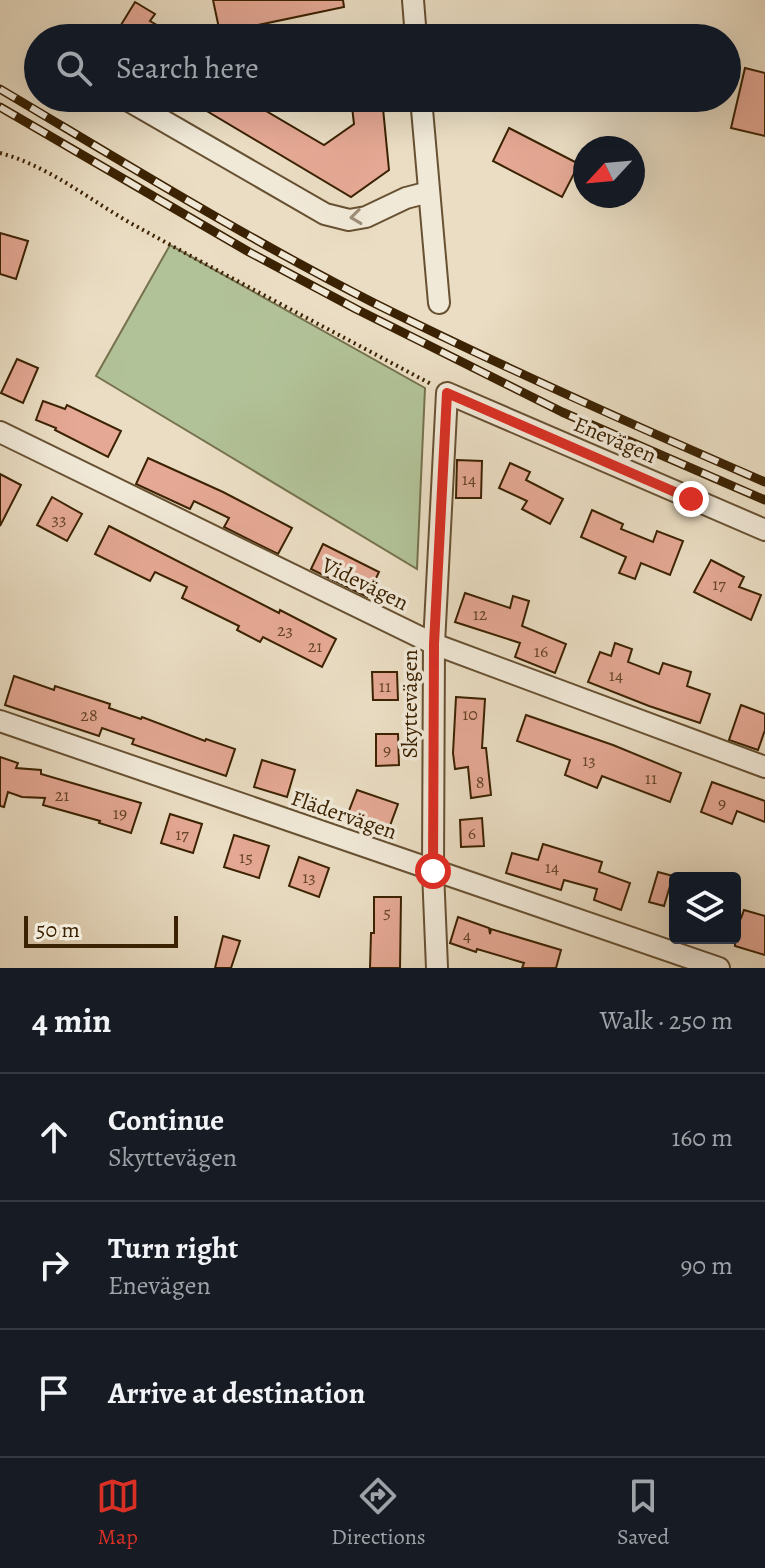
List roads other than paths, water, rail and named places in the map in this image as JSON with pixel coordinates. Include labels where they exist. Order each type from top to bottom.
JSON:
[{"type":"street","points":[[413,0],[415,24]]},
{"type":"street","points":[[148,112],[325,214],[349,220],[366,217],[406,198],[429,192]]},
{"type":"street","points":[[422,112],[439,303]]},
{"type":"street","name":"Enevägen","points":[[447,393],[765,530]]},
{"type":"street","name":"Skyttevägen","points":[[437,968],[433,871],[434,644],[447,393]]},
{"type":"street","name":"Videvägen","points":[[0,432],[434,644],[765,767]]},
{"type":"street","name":"Flädervägen","points":[[0,721],[719,968]]},
{"type":"railway","points":[[0,89],[24,103]]},
{"type":"railway","points":[[0,107],[249,252],[356,309],[562,412],[765,500]]},
{"type":"railway","points":[[39,112],[232,226],[374,303],[568,395],[765,482]]}]
